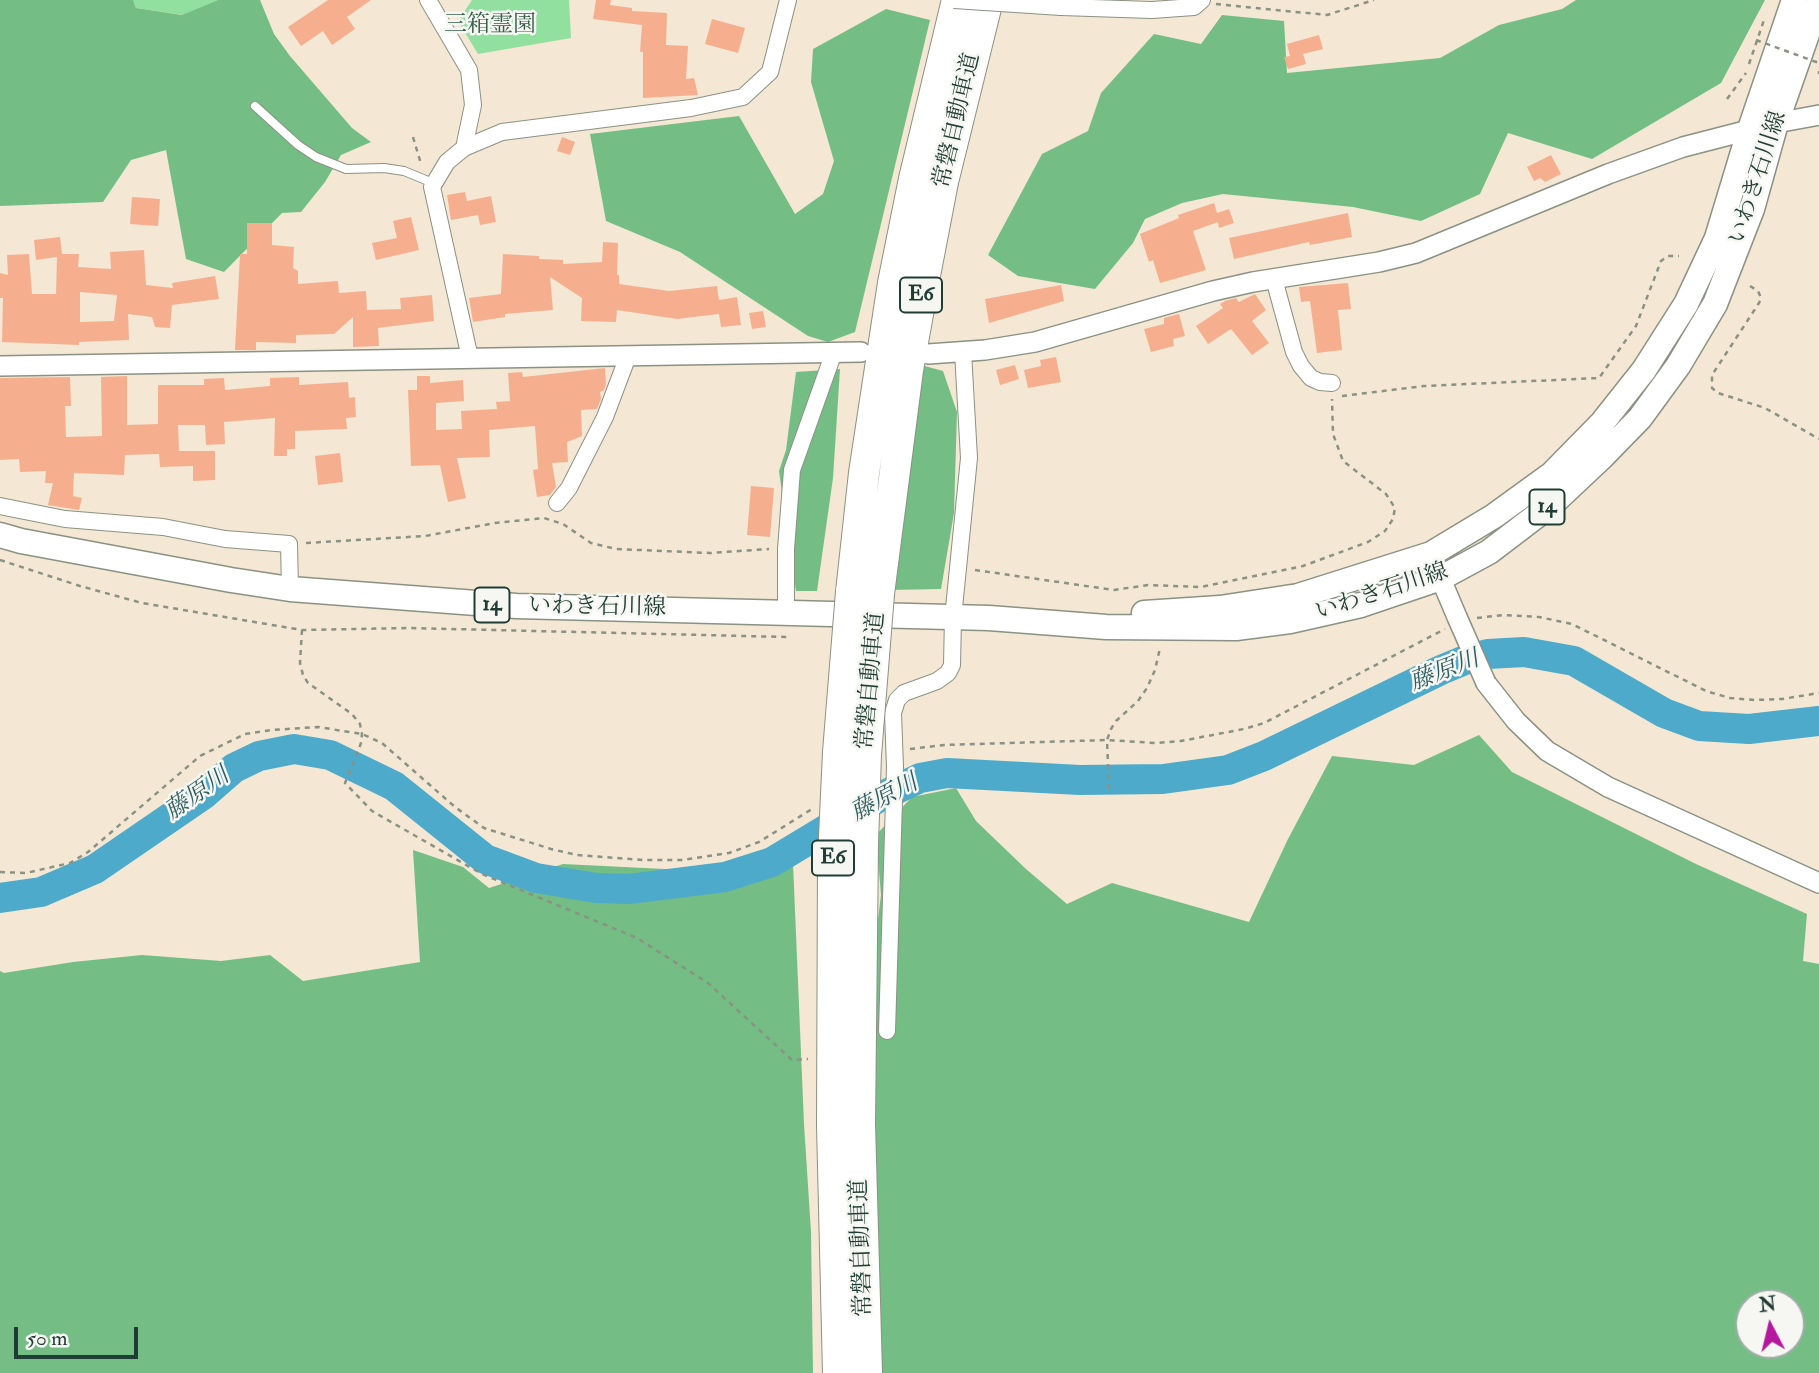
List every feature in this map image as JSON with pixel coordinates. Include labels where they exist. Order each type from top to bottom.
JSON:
[{"type":"highway","name":"常磐自動車道","points":[[838,1373],[846,1125],[866,755],[864,473],[893,283],[914,179],[956,0]]},
{"type":"highway","name":"常磐自動車道","points":[[865,593],[943,182],[988,0]]},
{"type":"highway","name":"常磐自動車道","points":[[846,1125],[867,1373]]},
{"type":"main road","name":"いわき石川線","points":[[0,535],[290,589],[516,606],[989,618],[1220,608],[1297,596],[1431,554],[1494,516],[1552,474],[1602,424],[1644,370],[1686,304],[1717,238],[1794,0]]},
{"type":"main road","name":"いわき石川線","points":[[989,618],[1106,627],[1163,628],[1236,628],[1290,621],[1361,605],[1441,578],[1489,552],[1552,503],[1640,418],[1670,377],[1714,304],[1752,209],[1776,122],[1819,0]]},
{"type":"street","points":[[428,0],[469,70],[473,105],[464,149]]},
{"type":"street","points":[[470,358],[429,181],[464,149],[502,132],[691,108],[743,97],[770,72],[788,0]]},
{"type":"street","points":[[956,0],[1061,7],[1152,9],[1194,7],[1201,1]]},
{"type":"street","points":[[928,354],[1035,342],[1213,291],[1416,253],[1608,174],[1683,148],[1776,122],[1819,115]]},
{"type":"street","points":[[1274,279],[1294,352],[1301,366],[1311,378],[1332,383]]},
{"type":"street","points":[[786,613],[786,549],[792,470],[834,352]]},
{"type":"street","points":[[0,366],[861,352]]},
{"type":"street","points":[[887,1031],[893,713],[897,700],[904,693],[937,681],[948,673],[952,665],[953,618],[969,458],[962,352]]},
{"type":"street","points":[[557,503],[569,488],[605,416],[628,356]]},
{"type":"street","points":[[0,506],[65,519],[163,527],[225,539],[289,544],[290,589]]},
{"type":"street","points":[[1431,554],[1486,683],[1516,721],[1547,751],[1608,787],[1819,883]]},
{"type":"lane","points":[[255,106],[298,145],[316,157],[345,169],[394,169],[429,181]]},
{"type":"path","points":[[1201,1],[1327,15],[1374,0]]},
{"type":"path","points":[[1727,99],[1746,72],[1756,40],[1819,62]]},
{"type":"path","points":[[413,137],[429,181]]},
{"type":"path","points":[[958,567],[1114,590],[1148,586],[1201,587],[1303,566],[1368,542],[1385,531],[1393,519],[1395,508],[1386,494],[1343,461],[1333,434],[1332,397],[1424,386],[1599,378],[1636,326],[1661,261],[1668,256],[1679,256]]},
{"type":"path","points":[[1750,286],[1758,291],[1761,298],[1712,375],[1712,388],[1718,393],[1765,408],[1819,439]]},
{"type":"path","points":[[289,544],[425,536],[495,523],[544,518],[563,524],[591,543],[616,549],[710,553],[753,548],[786,549]]},
{"type":"path","points":[[894,762],[916,747],[1107,740],[1155,743],[1181,741],[1254,726],[1461,620],[1515,615],[1572,624],[1706,691],[1730,698],[1782,699],[1819,693]]},
{"type":"path","points":[[1109,789],[1107,740],[1116,721],[1138,701],[1147,688],[1155,670],[1163,628]]},
{"type":"path","points":[[302,630],[299,649],[303,675],[308,683],[352,714],[360,724],[361,743],[345,783],[372,811],[482,874],[637,938],[708,984],[793,1060],[819,1058]]},
{"type":"path","points":[[0,872],[26,873],[70,863],[88,852],[200,756],[245,734],[272,730],[318,727],[362,734],[382,743],[455,807],[484,828],[576,855],[681,860],[729,853],[759,842],[817,807]]},
{"type":"green space","points":[[0,0],[133,0],[136,8],[182,15],[218,0],[260,0],[274,34],[290,56],[352,128],[371,142],[341,155],[325,182],[301,212],[282,213],[224,272],[186,259],[166,150],[131,160],[103,202],[0,206]]},
{"type":"green space","points":[[133,0],[218,0],[183,15],[136,8]]},
{"type":"green space","name":"三箱霊園","points":[[472,0],[569,0],[571,38],[478,54],[458,21]]},
{"type":"green space","points":[[1576,0],[1765,0],[1721,83],[1592,159],[1508,133],[1480,194],[1421,221],[1353,207],[1223,194],[1182,203],[1145,219],[1133,243],[1095,289],[1018,276],[988,255],[1042,154],[1088,131],[1101,93],[1154,34],[1201,44],[1222,15],[1284,21],[1287,73],[1440,58],[1499,25],[1562,9]]},
{"type":"green space","points":[[886,9],[930,20],[855,332],[828,342],[808,336],[680,252],[606,221],[590,134],[739,116],[795,214],[823,194],[834,161],[811,82],[813,49]]},
{"type":"green space","points":[[921,365],[943,371],[957,412],[954,513],[941,589],[889,590]]},
{"type":"green space","points":[[840,369],[833,478],[817,591],[796,591],[779,471],[786,450],[796,372]]},
{"type":"green space","points":[[1479,735],[1512,772],[1696,864],[1807,914],[1803,961],[1819,964],[1819,1373],[879,1373],[864,1031],[881,895],[876,835],[912,797],[956,788],[976,821],[1067,904],[1112,883],[1249,922],[1288,839],[1332,756],[1414,765]]},
{"type":"green space","points":[[413,850],[463,867],[489,888],[563,864],[685,870],[793,863],[811,1232],[813,1373],[0,1373],[0,971],[4,973],[142,955],[221,961],[270,955],[303,981],[420,962]]},
{"type":"building","points":[[328,0],[371,0],[347,17],[355,29],[332,45],[323,31],[301,46],[288,27]]},
{"type":"building","points":[[596,0],[611,0],[610,5],[632,8],[632,11],[667,13],[666,45],[688,46],[686,79],[694,78],[698,95],[643,98],[643,52],[640,52],[642,25],[593,19]]},
{"type":"building","points":[[712,19],[745,28],[738,53],[705,44]]},
{"type":"building","points":[[1319,35],[1323,49],[1303,54],[1306,64],[1288,69],[1284,57],[1290,56],[1287,44]]},
{"type":"building","points":[[562,137],[575,142],[570,155],[557,151]]},
{"type":"building","points":[[1551,155],[1561,174],[1545,182],[1540,178],[1534,181],[1527,167]]},
{"type":"building","points":[[465,192],[467,201],[491,196],[496,222],[480,225],[478,215],[451,220],[447,195]]},
{"type":"building","points":[[132,197],[160,199],[158,226],[130,224]]},
{"type":"building","points":[[1214,203],[1217,213],[1229,209],[1234,223],[1219,228],[1218,222],[1193,231],[1206,270],[1160,283],[1153,260],[1149,262],[1140,234],[1179,218],[1178,215]]},
{"type":"building","points":[[1348,213],[1352,237],[1310,245],[1309,242],[1234,259],[1229,238]]},
{"type":"building","points":[[411,217],[419,250],[376,260],[372,243],[397,238],[393,221]]},
{"type":"building","points":[[247,223],[272,223],[272,245],[294,247],[293,268],[298,271],[298,284],[338,281],[339,293],[366,291],[367,310],[401,309],[400,298],[432,295],[434,321],[378,328],[379,346],[353,347],[353,317],[334,334],[296,335],[296,343],[256,342],[256,350],[235,350],[240,254],[247,254]]},
{"type":"building","points":[[60,237],[62,254],[79,254],[78,267],[111,269],[110,252],[144,250],[146,285],[173,288],[172,283],[215,276],[219,299],[172,305],[170,328],[155,327],[152,317],[128,314],[129,340],[79,342],[79,345],[2,342],[3,298],[0,298],[0,273],[8,275],[7,255],[29,254],[32,294],[56,294],[57,257],[36,260],[34,240]],"holes":[[[80,292],[117,295],[114,321],[80,322]]]},
{"type":"building","points":[[603,242],[618,243],[619,284],[669,291],[717,286],[719,300],[737,297],[741,325],[721,327],[719,314],[677,319],[617,310],[616,322],[581,321],[582,298],[550,277],[553,310],[505,314],[505,317],[473,322],[469,298],[501,294],[503,254],[563,260],[563,264],[602,262]]},
{"type":"building","points":[[1348,283],[1351,309],[1338,310],[1342,350],[1317,353],[1310,301],[1301,302],[1299,287]]},
{"type":"building","points":[[1061,285],[1064,301],[989,323],[985,299]]},
{"type":"building","points":[[1255,294],[1266,310],[1252,321],[1269,343],[1252,355],[1231,329],[1208,344],[1196,326],[1223,308],[1220,304],[1225,301],[1236,298],[1239,302]]},
{"type":"building","points":[[763,311],[766,327],[752,329],[749,313]]},
{"type":"building","points":[[1179,314],[1185,336],[1173,339],[1174,346],[1151,352],[1144,329],[1164,324],[1164,318]]},
{"type":"building","points":[[1056,357],[1061,382],[1028,388],[1024,370],[1041,366],[1040,360]]},
{"type":"building","points":[[1015,365],[1019,379],[1000,385],[996,370]]},
{"type":"building","points":[[605,368],[606,385],[600,392],[601,399],[597,409],[581,410],[582,436],[567,442],[568,462],[552,463],[556,487],[550,495],[537,497],[533,470],[538,469],[535,426],[489,430],[490,457],[457,458],[466,498],[448,502],[440,465],[411,466],[408,390],[417,390],[417,376],[430,376],[430,383],[463,380],[464,401],[436,403],[436,430],[462,429],[461,411],[497,409],[496,402],[510,401],[508,373],[522,372],[523,377]]},
{"type":"building","points":[[127,376],[127,425],[158,424],[158,385],[204,385],[204,379],[224,378],[225,390],[270,386],[270,378],[299,377],[299,385],[348,382],[349,398],[355,397],[356,417],[346,418],[347,429],[295,431],[295,449],[287,449],[287,456],[274,456],[275,418],[224,422],[225,444],[206,445],[205,425],[178,425],[179,451],[215,451],[215,480],[193,481],[193,466],[160,467],[159,454],[125,455],[124,475],[74,473],[73,496],[82,498],[79,510],[48,505],[53,483],[45,483],[46,471],[20,472],[19,459],[0,460],[0,378],[70,377],[71,406],[65,406],[66,437],[102,436],[101,377]]},
{"type":"building","points":[[340,453],[343,482],[318,485],[315,456]]},
{"type":"building","points":[[751,486],[774,488],[770,537],[747,535]]},
{"type":"waterway","name":"藤原川","points":[[0,898],[41,892],[95,869],[203,795],[234,768],[259,756],[294,749],[330,755],[394,786],[485,859],[536,878],[596,888],[629,889],[725,877],[772,862],[878,798],[920,778],[947,773],[1080,780],[1163,779],[1228,770],[1264,756],[1441,670],[1488,654],[1524,652],[1574,661],[1664,713],[1699,726],[1749,729],[1819,721]]}]
